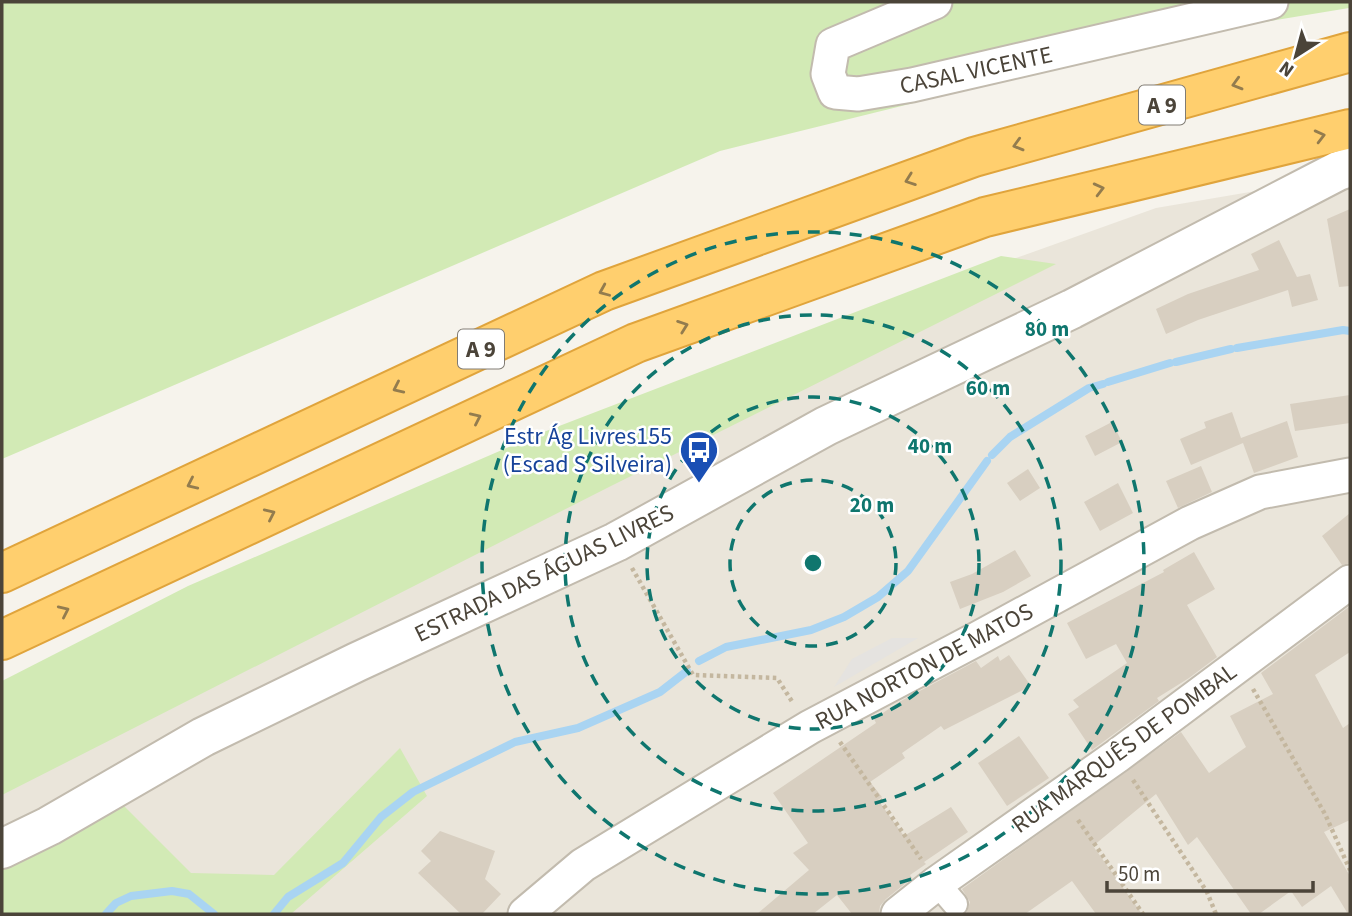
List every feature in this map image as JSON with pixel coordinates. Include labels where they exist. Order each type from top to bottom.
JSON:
[{"type":"highway","name":"A 9","points":[[2,573],[604,291],[974,157],[1350,52]]},
{"type":"highway","name":"A 9","points":[[2,640],[636,343],[985,217],[1350,129]]},
{"type":"street","name":"CASAL VICENTE","points":[[935,2],[833,46],[828,74],[835,92],[858,94],[912,85],[1270,2]]},
{"type":"street","name":"ESTRADA DAS ÁGUAS LIVRES","points":[[2,849],[49,826],[202,737],[369,656],[616,542],[825,426],[1072,309],[1350,167]]},
{"type":"street","name":"RUA NORTON DE MATOS","points":[[525,914],[583,865],[817,723],[1190,523],[1260,492],[1350,475]]},
{"type":"street","name":"RUA MARQUÊS DE POMBAL","points":[[898,914],[946,893],[1066,801],[1243,672],[1350,582]]},
{"type":"path","points":[[616,542],[693,675],[777,678],[817,723],[946,893]]},
{"type":"path","points":[[1243,672],[1325,814],[1350,870]]},
{"type":"path","points":[[1121,762],[1207,892],[1216,914]]},
{"type":"path","points":[[1066,801],[1143,914]]},
{"type":"shaded area","points":[[1350,175],[1350,914],[2,914],[2,733],[773,345],[1156,208]]},
{"type":"shaded area","points":[[892,638],[918,638],[834,687],[852,659]]},
{"type":"green space","points":[[2,2],[1350,2],[1349,8],[1192,34],[720,151],[2,459]]},
{"type":"green space","points":[[1001,256],[1056,264],[2,795],[2,681],[188,586],[541,433]]},
{"type":"green space","points":[[400,748],[427,796],[291,914],[2,914],[2,860],[122,804],[191,873],[274,875]]},
{"type":"building","points":[[1350,209],[1350,286],[1339,287],[1327,219]]},
{"type":"building","points":[[1279,240],[1297,277],[1310,274],[1318,300],[1292,307],[1288,290],[1198,320],[1166,334],[1156,309],[1188,294],[1259,270],[1251,254]]},
{"type":"building","points":[[1350,395],[1350,423],[1295,431],[1290,404]]},
{"type":"building","points":[[1232,412],[1241,438],[1287,421],[1298,457],[1254,473],[1243,443],[1191,465],[1180,439],[1206,428],[1204,422]]},
{"type":"building","points":[[1112,422],[1122,442],[1095,456],[1085,436]]},
{"type":"building","points":[[1201,466],[1212,492],[1178,508],[1166,481]]},
{"type":"building","points":[[1028,469],[1040,488],[1020,501],[1007,483]]},
{"type":"building","points":[[1118,483],[1133,513],[1100,531],[1084,502]]},
{"type":"building","points":[[1350,513],[1350,563],[1342,565],[1322,536]]},
{"type":"building","points":[[1015,550],[1031,576],[1003,592],[960,609],[950,582],[972,574]]},
{"type":"building","points":[[1194,552],[1215,589],[1187,605],[1217,657],[1157,698],[1159,701],[1092,750],[1068,714],[1079,707],[1073,700],[1127,663],[1116,644],[1086,659],[1067,623],[1164,572],[1163,570]]},
{"type":"building","points":[[1350,606],[1350,652],[1315,675],[1343,728],[1350,723],[1350,820],[1324,832],[1350,876],[1350,914],[1331,886],[1302,907],[1291,891],[1259,914],[1251,914],[1197,837],[1188,845],[1156,794],[1093,846],[1142,914],[1096,914],[1072,881],[1025,914],[966,914],[970,902],[962,889],[1181,732],[1209,773],[1246,747],[1230,716],[1273,694],[1261,673]]},
{"type":"building","points":[[1009,655],[1031,686],[944,730],[941,726],[902,753],[905,758],[870,782],[882,797],[878,800],[904,836],[951,807],[968,832],[924,862],[926,864],[910,875],[912,878],[886,899],[880,906],[879,914],[852,914],[837,895],[813,914],[757,914],[809,870],[793,853],[808,843],[773,793],[876,723],[874,719],[899,702],[976,661],[981,668],[998,656],[1000,661]]},
{"type":"building","points":[[1019,736],[1049,778],[1007,806],[978,763]]},
{"type":"building","points":[[440,831],[495,851],[485,879],[501,894],[482,914],[461,914],[418,873],[431,861],[421,851]]},
{"type":"waterway","points":[[1237,348],[1350,331]]},
{"type":"waterway","points":[[1176,362],[1231,349]]},
{"type":"waterway","points":[[1108,382],[1170,363]]},
{"type":"waterway","points":[[992,455],[1010,437],[1089,388],[1103,384]]},
{"type":"waterway","points":[[699,661],[726,647],[811,630],[844,617],[878,597],[908,571],[987,461]]},
{"type":"waterway","points":[[274,914],[288,897],[343,863],[381,817],[413,792],[515,742],[578,728],[660,692],[687,671]]},
{"type":"waterway","points":[[106,914],[116,903],[131,896],[172,891],[189,894],[214,914]]},
{"type":"place","name":"Estr Ág Livres155 (Escad S Silveira)","points":[[699,484]]}]
